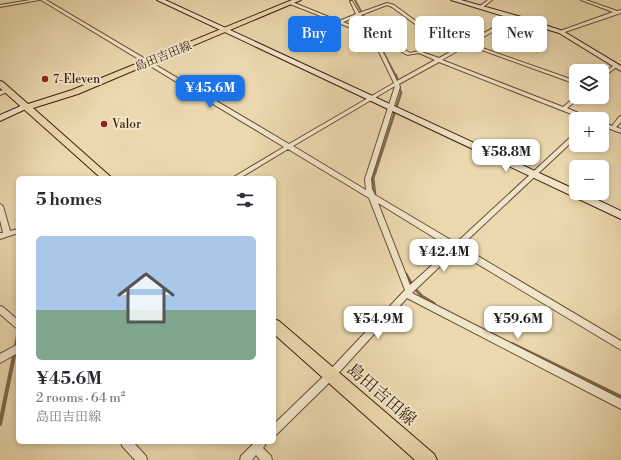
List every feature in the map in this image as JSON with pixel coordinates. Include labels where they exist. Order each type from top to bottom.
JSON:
[{"type":"main road","name":"島田吉田線","points":[[104,71],[217,26],[290,1]]},
{"type":"main road","name":"島田吉田線","points":[[26,107],[74,92],[225,30],[290,1]]},
{"type":"main road","points":[[26,107],[69,85]]},
{"type":"main road","points":[[2,89],[26,107],[105,176]]},
{"type":"main road","name":"島田吉田線","points":[[276,327],[332,375],[424,459]]},
{"type":"street","points":[[0,6],[37,0]]},
{"type":"street","points":[[43,0],[621,346]]},
{"type":"street","points":[[160,0],[621,215]]},
{"type":"street","points":[[454,0],[512,16]]},
{"type":"street","points":[[481,7],[490,0]]},
{"type":"street","points":[[583,0],[620,12]]},
{"type":"street","points":[[290,1],[325,16]]},
{"type":"street","points":[[351,2],[361,16]]},
{"type":"street","points":[[341,21],[387,4],[393,6],[415,22]]},
{"type":"street","points":[[561,32],[620,12]]},
{"type":"street","points":[[547,27],[561,32],[619,67],[609,73]]},
{"type":"street","points":[[484,48],[569,80]]},
{"type":"street","points":[[381,52],[398,87],[394,110],[368,179],[369,189],[408,292],[621,404]]},
{"type":"street","points":[[405,52],[409,54],[419,52],[571,112]]},
{"type":"street","points":[[238,176],[370,98],[453,52]]},
{"type":"street","points":[[563,109],[569,104]]},
{"type":"street","points":[[0,118],[26,107]]},
{"type":"street","points":[[613,128],[621,118]]},
{"type":"street","points":[[609,127],[621,131]]},
{"type":"street","points":[[276,429],[332,375],[408,292],[569,142]]},
{"type":"street","points":[[0,206],[4,235],[16,232]]},
{"type":"street","points":[[0,309],[16,324]]},
{"type":"street","points":[[3,357],[16,349]]},
{"type":"street","points":[[128,444],[142,460]]},
{"type":"street","points":[[245,460],[259,445],[267,460]]},
{"type":"waterway","points":[[355,0],[396,76]]},
{"type":"waterway","points":[[375,173],[401,93],[396,75]]},
{"type":"waterway","points":[[375,172],[373,178],[375,196]]},
{"type":"waterway","points":[[406,274],[414,288],[424,298]]},
{"type":"waterway","points":[[424,298],[434,304]]},
{"type":"waterway","points":[[512,344],[621,397]]},
{"type":"waterway","points":[[0,424],[16,346]]},
{"type":"place","name":"7-Eleven","points":[[45,79]]},
{"type":"place","name":"Valor","points":[[104,124]]}]
